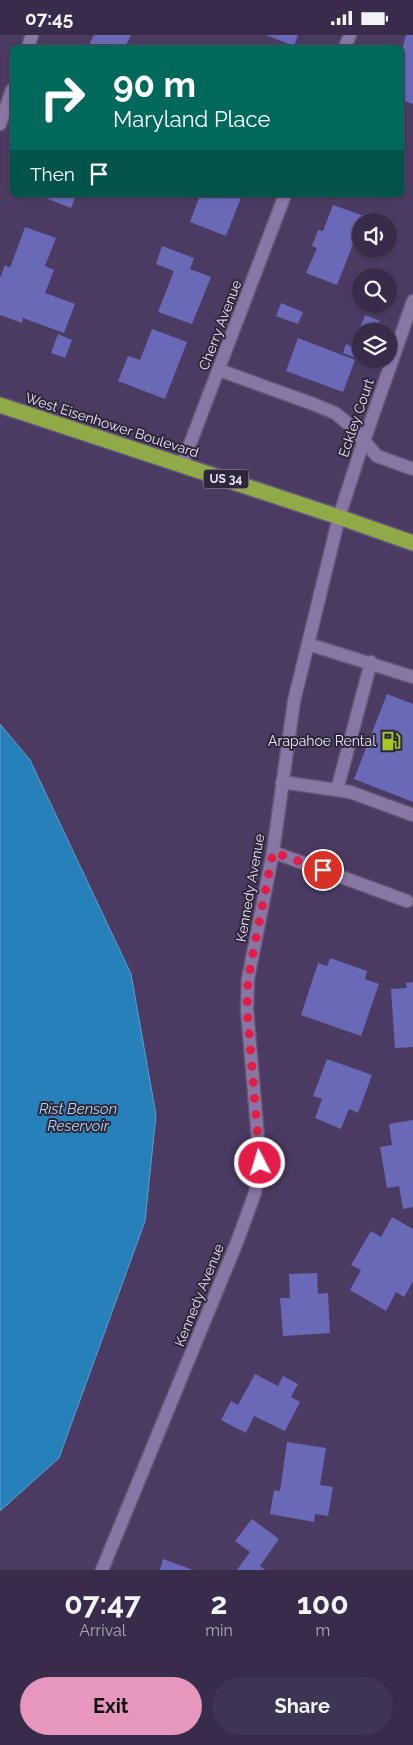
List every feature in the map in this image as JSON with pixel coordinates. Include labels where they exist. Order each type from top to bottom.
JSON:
[{"type":"highway","name":"West Eisenhower Boulevard","points":[[0,405],[413,543]]},
{"type":"street","points":[[0,125],[10,96]]},
{"type":"street","name":"Cherry Avenue","points":[[182,465],[284,197]]},
{"type":"street","name":"Eckley Court","points":[[339,517],[364,440],[409,326],[413,301]]},
{"type":"street","points":[[219,370],[335,413],[348,423],[377,456],[413,469]]},
{"type":"street","name":"Kennedy Avenue","points":[[102,1570],[255,1193],[260,1163],[247,1009],[248,979],[273,852],[294,701],[339,517]]},
{"type":"street","points":[[308,644],[371,662],[413,677]]},
{"type":"street","points":[[337,790],[371,662]]},
{"type":"street","points":[[282,782],[350,792],[413,815]]},
{"type":"street","points":[[273,852],[407,901]]},
{"type":"water","name":"Rist Benson Reservoir","points":[[0,724],[30,760],[131,974],[156,1115],[145,1221],[59,1458],[0,1511]]},
{"type":"building","points":[[94,35],[131,35],[126,45],[89,45]]},
{"type":"building","points":[[266,35],[298,35],[294,45]]},
{"type":"building","points":[[406,35],[413,35],[413,104],[404,101],[403,45]]},
{"type":"building","points":[[43,197],[75,197],[71,208]]},
{"type":"building","points":[[199,197],[241,197],[226,236],[190,222]]},
{"type":"building","points":[[333,205],[356,213],[352,213],[352,247],[337,285],[306,273],[317,248],[312,246],[318,230],[323,231]]},
{"type":"building","points":[[25,227],[56,238],[45,266],[54,270],[45,293],[75,304],[64,333],[23,318],[22,323],[0,315],[0,278],[5,265],[10,268]]},
{"type":"building","points":[[162,246],[194,258],[190,269],[211,277],[192,324],[158,312],[174,271],[156,264]]},
{"type":"building","points":[[281,303],[303,312],[298,324],[276,316]]},
{"type":"building","points":[[365,315],[380,321],[379,323],[362,323]]},
{"type":"building","points":[[152,329],[187,342],[165,399],[118,381],[128,356],[140,360]]},
{"type":"building","points":[[58,334],[72,340],[65,358],[51,353]]},
{"type":"building","points":[[298,338],[352,359],[352,368],[343,392],[286,371]]},
{"type":"building","points":[[346,344],[352,347],[352,356],[343,353]]},
{"type":"building","name":"Arapahoe Rental","points":[[387,694],[413,704],[413,802],[354,779]]},
{"type":"building","points":[[330,958],[367,971],[365,979],[379,984],[361,1036],[301,1015],[318,963],[327,966]]},
{"type":"building","points":[[413,982],[413,1047],[395,1048],[391,989],[407,988],[406,983]]},
{"type":"building","points":[[327,1059],[372,1075],[358,1113],[349,1109],[341,1129],[315,1118],[322,1099],[313,1096]]},
{"type":"building","points":[[413,1120],[413,1207],[403,1209],[399,1186],[387,1188],[380,1147],[392,1145],[389,1124]]},
{"type":"building","points":[[392,1217],[413,1229],[413,1281],[404,1297],[396,1292],[386,1311],[350,1290],[361,1270],[351,1265],[371,1231],[381,1237]]},
{"type":"building","points":[[317,1273],[318,1294],[328,1293],[330,1333],[283,1336],[280,1298],[290,1298],[289,1274]]},
{"type":"building","points":[[255,1374],[278,1386],[283,1376],[298,1384],[291,1397],[300,1402],[285,1431],[254,1416],[246,1433],[221,1420],[231,1401],[238,1405]]},
{"type":"building","points":[[287,1442],[326,1448],[320,1485],[333,1487],[328,1516],[315,1514],[314,1522],[270,1514],[274,1490],[280,1491]]},
{"type":"building","points":[[252,1519],[279,1539],[260,1566],[265,1570],[237,1570],[250,1552],[235,1541]]},
{"type":"building","points":[[163,1559],[193,1570],[160,1570]]},
{"type":"place","name":"Arapahoe Rental","points":[[391,741]]},
{"type":"route","points":[[260,1163],[247,1009],[248,979],[273,852],[323,870]]}]
